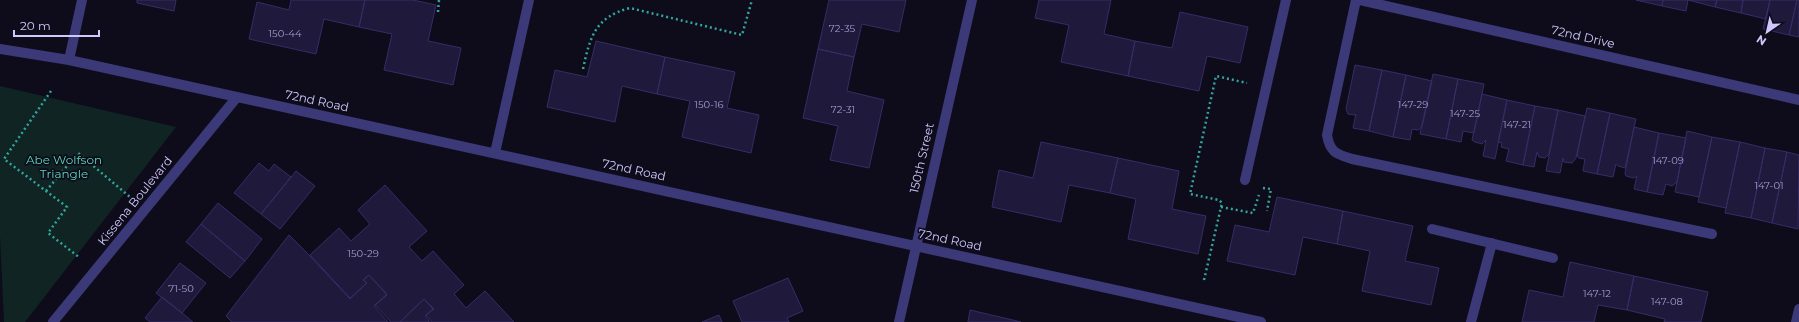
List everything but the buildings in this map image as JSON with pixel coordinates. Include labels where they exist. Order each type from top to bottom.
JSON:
[{"type":"street","points":[[69,60],[82,0]]},
{"type":"street","points":[[495,153],[528,0]]},
{"type":"street","name":"150th Street","points":[[899,322],[972,0]]},
{"type":"street","points":[[1245,180],[1286,0]]},
{"type":"street","points":[[1356,0],[1327,136],[1329,146],[1336,153],[1352,160],[1712,234]]},
{"type":"street","name":"72nd Drive","points":[[1360,0],[1799,100]]},
{"type":"street","name":"72nd Road","points":[[0,49],[69,60],[1261,322]]},
{"type":"street","name":"Kissena Boulevard","points":[[53,322],[237,97]]},
{"type":"street","points":[[1432,229],[1553,258]]},
{"type":"street","points":[[1471,322],[1492,244]]},
{"type":"street","points":[[1796,322],[1799,309]]},
{"type":"path","points":[[438,12],[439,0]]},
{"type":"path","points":[[583,69],[589,43],[596,27],[608,16],[630,8],[742,35],[752,0]]},
{"type":"path","points":[[1204,280],[1222,203],[1219,200],[1190,194],[1214,84],[1216,76],[1246,84],[1250,81]]},
{"type":"path","points":[[51,91],[4,159],[67,207],[48,233],[82,260]]},
{"type":"path","points":[[46,191],[78,154],[130,197]]},
{"type":"path","points":[[1221,207],[1254,213],[1260,189],[1266,188],[1271,189],[1266,211]]},
{"type":"green space","name":"Abe Wolfson Triangle","points":[[0,86],[176,127],[25,322],[4,322],[0,236]]}]
